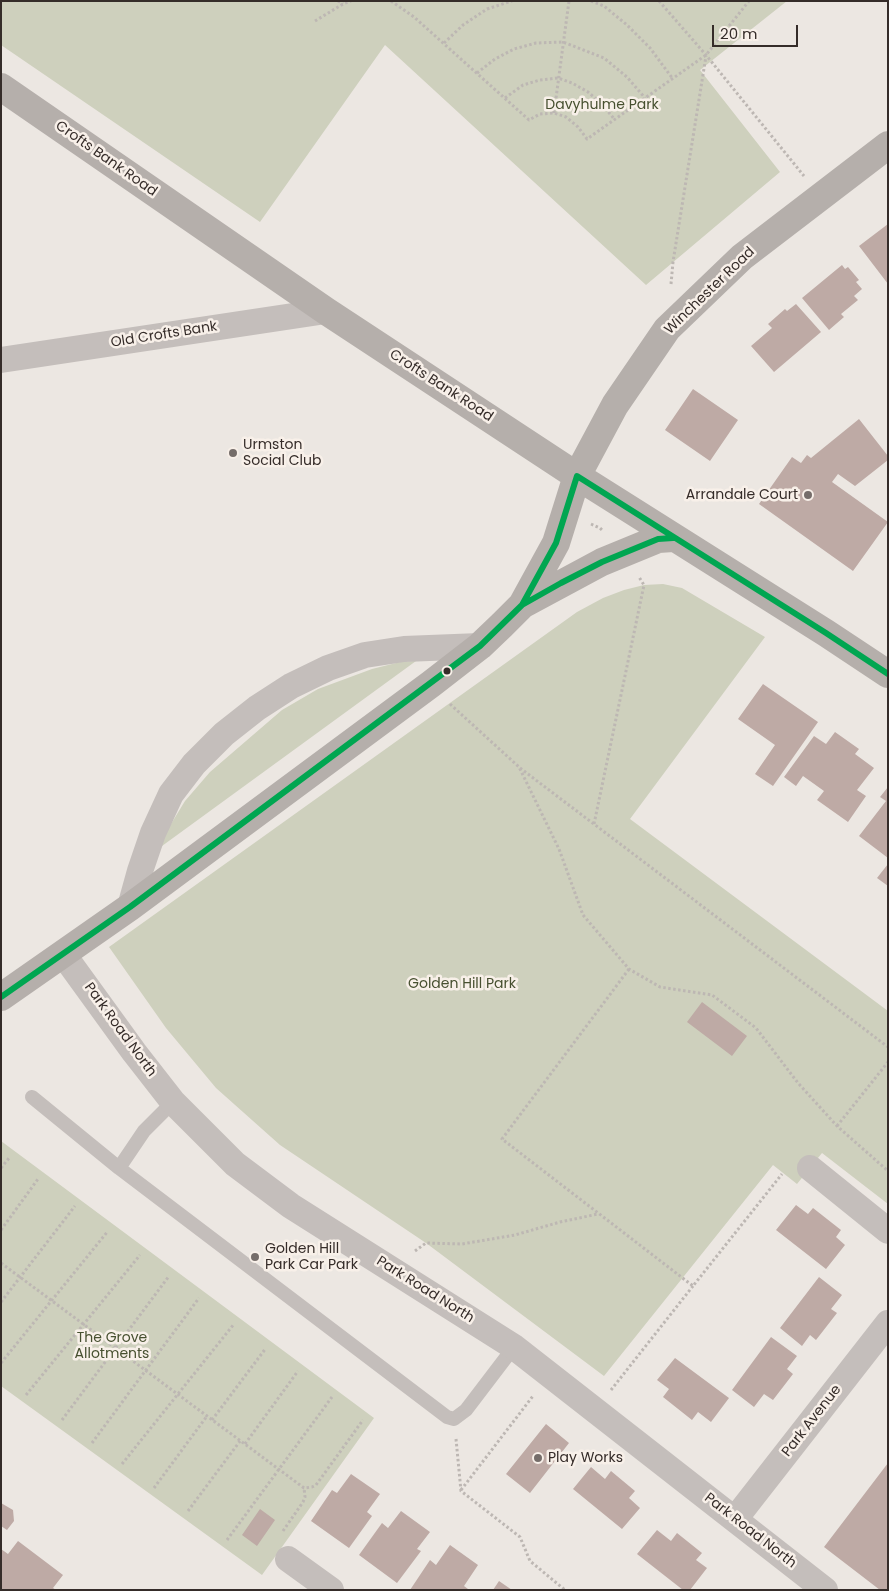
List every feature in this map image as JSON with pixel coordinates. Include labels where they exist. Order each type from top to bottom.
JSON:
[{"type":"street","name":"Crofts Bank Road","points":[[1,87],[326,311],[577,476],[888,674]]},
{"type":"street","name":"Winchester Road","points":[[522,605],[556,543],[577,476],[615,405],[667,329],[742,258],[888,145]]},
{"type":"street","name":"Old Crofts Bank","points":[[1,360],[326,311]]},
{"type":"street","points":[[1,997],[130,906],[431,684],[480,646],[522,605],[602,562],[658,539],[673,538]]},
{"type":"street","points":[[130,906],[153,833],[171,794],[194,764],[224,734],[257,708],[291,686],[328,668],[365,655],[404,649],[480,646]]},
{"type":"street","name":"Park Road North","points":[[63,954],[173,1102],[235,1164],[291,1206],[514,1346],[825,1590]]},
{"type":"street","points":[[810,1168],[888,1231]]},
{"type":"street","name":"Park Avenue","points":[[735,1519],[888,1322]]},
{"type":"street","points":[[288,1559],[331,1590]]},
{"type":"lane","points":[[32,1097],[119,1168],[440,1414],[454,1419],[466,1410],[514,1346]]},
{"type":"lane","points":[[119,1168],[144,1131],[173,1102]]},
{"type":"path","points":[[338,1],[343,4]]},
{"type":"path","points":[[315,21],[343,4],[352,1]]},
{"type":"path","points":[[391,1],[414,17],[529,120],[540,114],[554,113],[566,117],[587,139],[706,55],[750,1]]},
{"type":"path","points":[[444,43],[463,25],[487,9],[512,1]]},
{"type":"path","points":[[554,113],[569,1]]},
{"type":"path","points":[[591,1],[604,6],[627,24],[650,48],[673,79]]},
{"type":"path","points":[[659,1],[706,55],[820,196]]},
{"type":"path","points":[[477,73],[494,58],[514,49],[536,44],[563,42],[604,58],[627,76],[645,98]]},
{"type":"path","points":[[667,329],[672,262],[706,55]]},
{"type":"path","points":[[505,98],[523,85],[540,80],[558,78],[588,92],[616,120]]},
{"type":"path","points":[[594,824],[644,585],[623,554]]},
{"type":"path","points":[[431,684],[519,768],[888,1046]]},
{"type":"path","points":[[519,768],[559,849],[583,915],[630,969],[660,987],[712,994],[756,1028],[798,1083],[837,1126],[888,1171]]},
{"type":"path","points":[[630,969],[502,1139],[692,1286]]},
{"type":"path","points":[[837,1126],[888,1062]]},
{"type":"path","points":[[595,1410],[796,1157],[810,1168]]},
{"type":"path","points":[[1,1168],[9,1158]]},
{"type":"path","points":[[1,1230],[38,1178]]},
{"type":"path","points":[[1,1302],[75,1206]]},
{"type":"path","points":[[398,1274],[411,1254],[426,1243],[462,1244],[515,1236],[560,1222],[599,1214]]},
{"type":"path","points":[[1,1363],[108,1231]]},
{"type":"path","points":[[26,1394],[140,1255]]},
{"type":"path","points":[[1,1263],[304,1488],[316,1485],[363,1420]]},
{"type":"path","points":[[62,1420],[169,1276]]},
{"type":"path","points":[[92,1443],[199,1298]]},
{"type":"path","points":[[122,1464],[234,1324]]},
{"type":"path","points":[[212,1420],[266,1348]]},
{"type":"path","points":[[245,1444],[298,1371]]},
{"type":"path","points":[[461,1491],[550,1374]]},
{"type":"path","points":[[227,1540],[332,1397]]},
{"type":"path","points":[[154,1488],[207,1416]]},
{"type":"path","points":[[454,1419],[461,1491],[520,1537],[530,1561],[565,1590]]},
{"type":"path","points":[[188,1511],[240,1441]]},
{"type":"path","points":[[288,1559],[282,1536],[303,1502],[305,1497],[304,1488]]},
{"type":"green space","name":"Davyhulme Park","points":[[1,1],[787,1],[700,70],[780,172],[646,285],[385,45],[260,222],[1,45]]},
{"type":"green space","name":"Golden Hill Park","points":[[663,584],[682,588],[765,637],[630,819],[888,1011],[888,1204],[822,1153],[797,1184],[773,1165],[604,1376],[426,1243],[280,1145],[216,1088],[166,1028],[109,947],[577,612],[603,598],[624,590],[644,585]]},
{"type":"green space","points":[[416,661],[162,846],[160,842],[185,801],[210,772],[282,710],[318,689],[372,669],[400,662]]},
{"type":"green space","name":"The Grove Allotments","points":[[1,1141],[374,1418],[262,1575],[1,1386]]},
{"type":"building","points":[[888,224],[888,284],[859,246]]},
{"type":"building","points":[[842,265],[845,269],[848,267],[859,280],[856,282],[862,289],[854,296],[858,300],[841,314],[844,317],[829,330],[802,298]]},
{"type":"building","points":[[796,304],[821,332],[774,372],[751,346],[772,328],[768,324],[785,309],[787,311]]},
{"type":"building","points":[[693,389],[738,420],[710,461],[665,430]]},
{"type":"building","name":"Arrandale Court","points":[[859,419],[888,456],[888,460],[855,486],[838,474],[832,482],[888,522],[853,571],[759,504],[792,457],[801,463],[807,455],[811,458]]},
{"type":"building","points":[[763,684],[818,722],[773,786],[755,774],[775,745],[738,719]]},
{"type":"building","points":[[835,732],[859,749],[855,754],[874,768],[857,790],[866,796],[848,822],[817,800],[824,791],[803,776],[796,786],[784,777],[814,736],[826,744]]},
{"type":"building","points":[[888,787],[888,858],[859,836],[886,801],[880,797]]},
{"type":"building","points":[[888,864],[888,886],[877,878]]},
{"type":"building","points":[[702,1002],[747,1036],[732,1056],[687,1022]]},
{"type":"building","points":[[796,1205],[808,1214],[813,1208],[841,1230],[836,1237],[845,1245],[826,1269],[776,1230]]},
{"type":"building","points":[[819,1277],[842,1295],[831,1309],[837,1313],[816,1340],[810,1335],[802,1346],[780,1328]]},
{"type":"building","points":[[771,1337],[797,1356],[787,1369],[793,1374],[773,1400],[764,1394],[754,1407],[732,1390]]},
{"type":"building","points":[[675,1358],[729,1398],[711,1422],[698,1412],[692,1420],[663,1397],[669,1389],[657,1380]]},
{"type":"building","name":"Play Works","points":[[546,1424],[569,1443],[530,1493],[506,1474]]},
{"type":"building","points":[[888,1463],[888,1590],[880,1590],[824,1547]]},
{"type":"building","points":[[591,1467],[605,1479],[611,1471],[635,1491],[629,1498],[640,1508],[622,1529],[573,1489]]},
{"type":"building","points":[[351,1474],[380,1494],[367,1512],[372,1516],[349,1548],[311,1521],[332,1490],[337,1493]]},
{"type":"building","points":[[1,1503],[13,1510],[14,1521],[7,1530],[1,1526]]},
{"type":"building","points":[[260,1509],[275,1520],[257,1546],[242,1535]]},
{"type":"building","points":[[401,1511],[430,1532],[417,1549],[421,1551],[397,1583],[359,1555],[382,1523],[388,1528]]},
{"type":"building","points":[[657,1530],[671,1541],[677,1533],[702,1553],[696,1560],[707,1568],[690,1590],[683,1590],[637,1554]]},
{"type":"building","points":[[18,1541],[63,1575],[53,1588],[56,1590],[1,1590],[1,1549],[8,1554]]},
{"type":"building","points":[[450,1545],[478,1565],[464,1586],[468,1589],[410,1590],[430,1560],[436,1565]]},
{"type":"building","points":[[499,1581],[512,1590],[493,1590]]},
{"type":"transit line","points":[[1,997],[130,907],[480,646],[522,605],[556,543],[577,476],[888,674]]},
{"type":"transit line","points":[[518,609],[561,583],[602,562],[658,539],[673,538]]},
{"type":"place","name":"Urmston Social Club","points":[[233,453]]},
{"type":"place","name":"Arrandale Court","points":[[808,495]]},
{"type":"place","name":"Golden Hill Park Car Park","points":[[255,1257]]},
{"type":"place","name":"Play Works","points":[[538,1458]]}]
